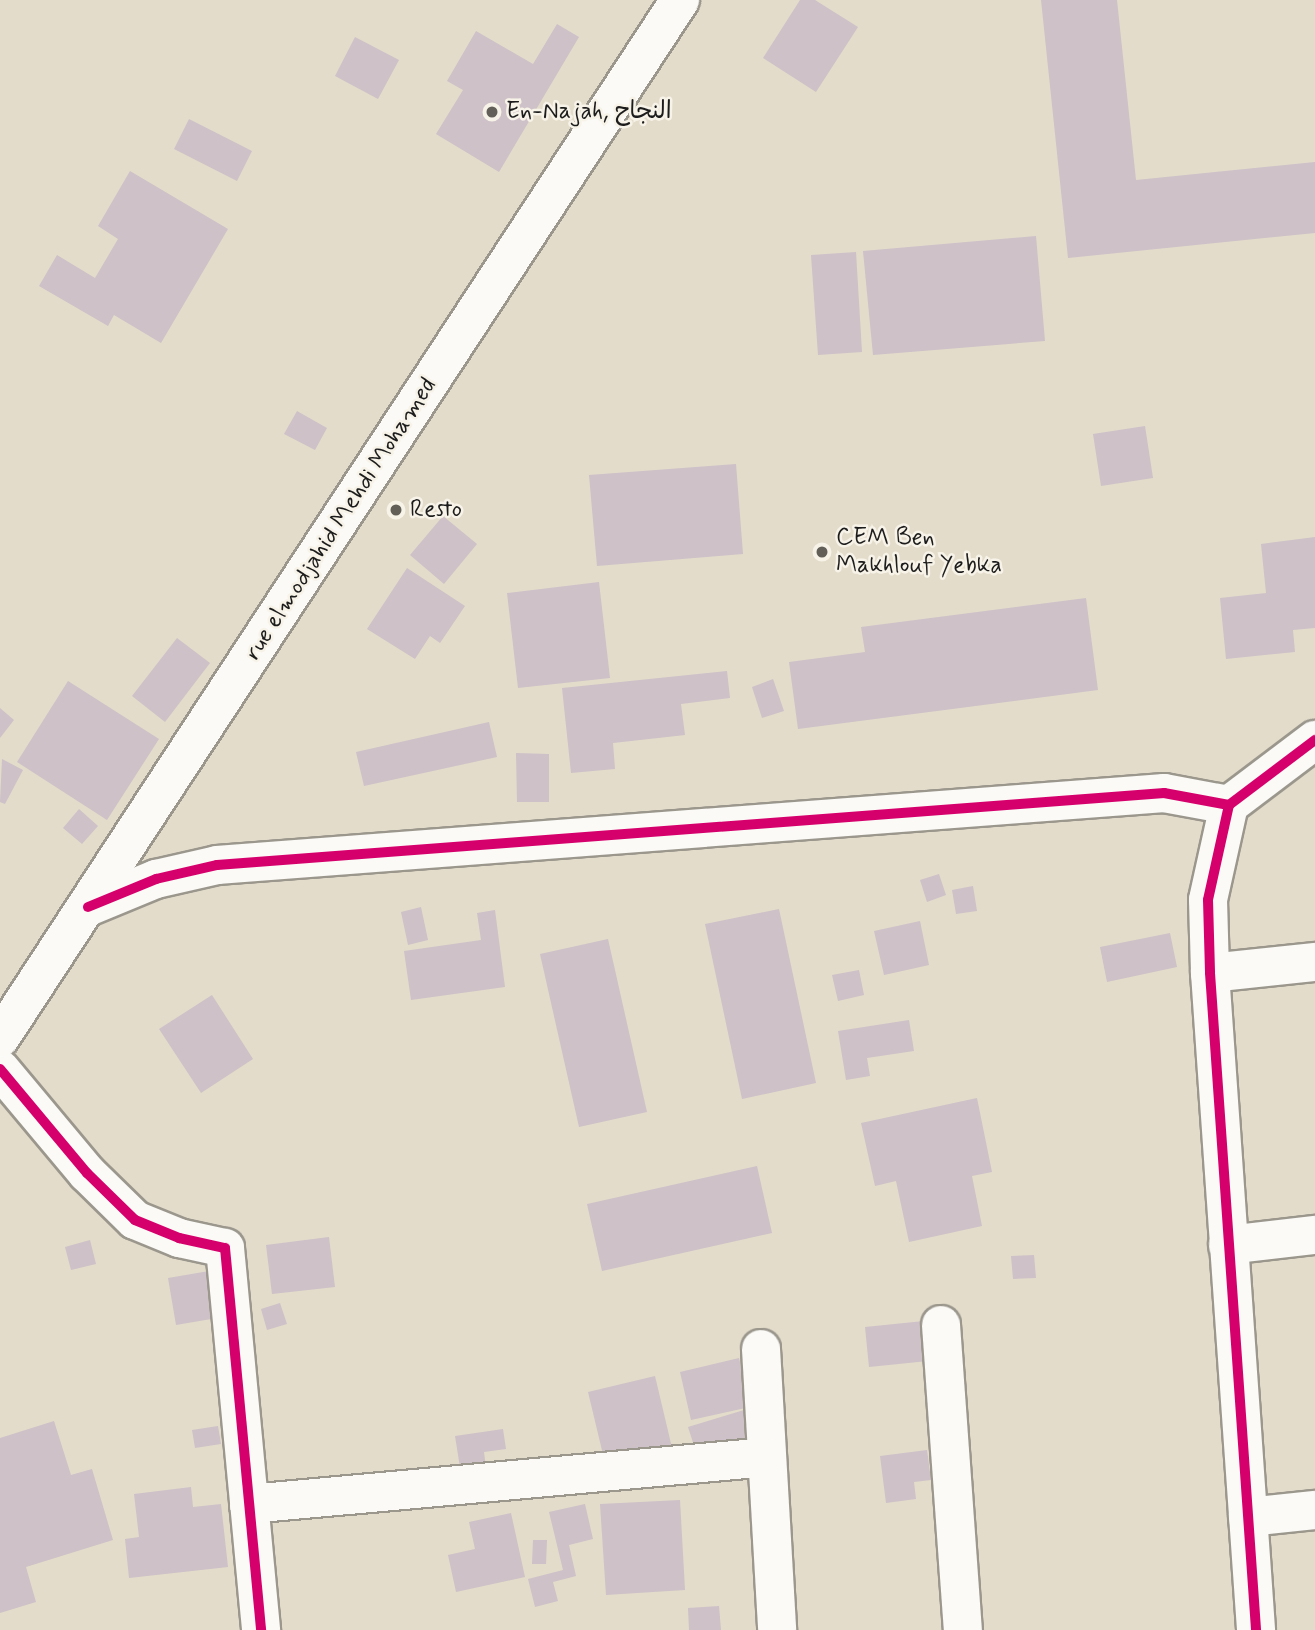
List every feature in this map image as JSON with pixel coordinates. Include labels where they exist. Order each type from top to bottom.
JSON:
[{"type":"street","name":"rue elmodjahid Mehdi Mohamed","points":[[0,1038],[680,0]]},
{"type":"street","points":[[1256,1630],[1210,973],[1208,900],[1229,805],[1315,740]]},
{"type":"street","points":[[88,907],[156,879],[217,865],[1164,793],[1229,805]]},
{"type":"street","points":[[1210,973],[1315,962]]},
{"type":"street","points":[[0,1069],[87,1173],[135,1220],[180,1238],[225,1248],[261,1630]]},
{"type":"street","points":[[1228,1245],[1315,1235]]},
{"type":"street","points":[[941,1325],[963,1630]]},
{"type":"street","points":[[761,1349],[777,1630]]},
{"type":"street","points":[[250,1504],[767,1457]]},
{"type":"street","points":[[1248,1517],[1315,1510]]},
{"type":"building","points":[[800,0],[815,0],[858,27],[816,92],[763,58]]},
{"type":"building","points":[[1041,0],[1117,0],[1136,180],[1315,162],[1315,233],[1068,258]]},
{"type":"building","name":"En-Najah, النجاح","points":[[557,24],[579,37],[499,172],[436,134],[463,90],[447,81],[476,31],[533,64]]},
{"type":"building","points":[[355,37],[399,60],[378,99],[335,76]]},
{"type":"building","points":[[189,119],[252,151],[237,181],[174,149]]},
{"type":"building","points":[[130,171],[228,229],[161,343],[114,315],[108,326],[39,286],[57,255],[95,278],[118,239],[98,226]]},
{"type":"building","points":[[1036,236],[1045,341],[873,355],[863,251]]},
{"type":"building","points":[[856,252],[862,352],[818,355],[811,255]]},
{"type":"building","points":[[297,411],[327,428],[315,450],[284,434]]},
{"type":"building","points":[[1145,426],[1153,478],[1101,486],[1093,434]]},
{"type":"building","points":[[736,464],[743,554],[597,566],[589,475]]},
{"type":"building","points":[[443,516],[477,544],[444,584],[410,555]]},
{"type":"building","points":[[1315,537],[1315,628],[1293,630],[1295,652],[1226,659],[1220,598],[1266,593],[1261,544]]},
{"type":"building","points":[[407,568],[465,606],[440,643],[430,636],[415,659],[367,629]]},
{"type":"building","points":[[599,582],[610,678],[518,688],[507,593]]},
{"type":"building","points":[[1086,598],[1098,690],[798,729],[789,662],[865,652],[861,627]]},
{"type":"building","points":[[177,638],[210,663],[165,722],[132,696]]},
{"type":"building","points":[[727,671],[730,698],[681,704],[685,735],[613,743],[615,769],[571,773],[562,688]]},
{"type":"building","points":[[773,679],[784,711],[762,718],[752,687]]},
{"type":"building","points":[[68,681],[159,739],[107,820],[17,762]]},
{"type":"building","points":[[0,708],[14,720],[0,738]]},
{"type":"building","points":[[489,722],[497,757],[364,786],[356,752]]},
{"type":"building","points":[[516,753],[549,754],[549,802],[517,802]]},
{"type":"building","points":[[2,759],[23,770],[5,804],[0,802]]},
{"type":"building","points":[[79,809],[98,826],[82,844],[63,828]]},
{"type":"building","points":[[939,874],[946,895],[927,902],[920,880]]},
{"type":"building","points":[[973,886],[977,911],[956,914],[952,890]]},
{"type":"building","points":[[421,907],[428,940],[408,945],[401,912]]},
{"type":"building","points":[[779,909],[816,1083],[742,1099],[705,924]]},
{"type":"building","points":[[495,910],[505,987],[411,1000],[404,951],[481,940],[477,913]]},
{"type":"building","points":[[920,921],[929,965],[884,975],[874,931]]},
{"type":"building","points":[[1170,933],[1177,967],[1107,982],[1100,947]]},
{"type":"building","points":[[608,939],[647,1112],[579,1127],[540,954]]},
{"type":"building","points":[[859,970],[864,995],[838,1001],[832,975]]},
{"type":"building","points":[[212,995],[253,1059],[201,1093],[159,1029]]},
{"type":"building","points":[[909,1020],[914,1051],[867,1058],[870,1076],[846,1080],[838,1031]]},
{"type":"building","points":[[977,1098],[992,1172],[972,1176],[982,1226],[909,1242],[896,1181],[875,1186],[861,1123]]},
{"type":"building","points":[[757,1166],[772,1233],[602,1271],[587,1204]]},
{"type":"building","points":[[329,1237],[335,1287],[272,1294],[266,1245]]},
{"type":"building","points":[[90,1240],[96,1264],[71,1270],[65,1247]]},
{"type":"building","points":[[1034,1255],[1036,1278],[1013,1279],[1011,1256]]},
{"type":"building","points":[[215,1270],[223,1317],[176,1325],[168,1278]]},
{"type":"building","points":[[280,1303],[287,1324],[267,1330],[261,1309]]},
{"type":"building","points":[[924,1321],[928,1361],[869,1367],[865,1327]]},
{"type":"building","points":[[739,1358],[750,1407],[691,1420],[680,1372]]},
{"type":"building","points":[[655,1376],[673,1452],[606,1467],[588,1392]]},
{"type":"building","points":[[744,1410],[753,1437],[697,1455],[688,1427]]},
{"type":"building","points":[[54,1421],[71,1475],[92,1469],[113,1540],[26,1567],[36,1602],[0,1613],[0,1438]]},
{"type":"building","points":[[218,1426],[221,1444],[195,1448],[192,1430]]},
{"type":"building","points":[[503,1429],[506,1449],[484,1452],[487,1476],[462,1480],[455,1436]]},
{"type":"building","points":[[927,1450],[931,1480],[914,1482],[916,1499],[886,1503],[880,1456]]},
{"type":"building","points":[[191,1487],[193,1507],[221,1504],[228,1567],[129,1578],[125,1539],[139,1537],[134,1494]]},
{"type":"building","points":[[680,1500],[685,1590],[606,1595],[600,1504]]},
{"type":"building","points":[[585,1504],[593,1539],[569,1545],[576,1576],[553,1582],[558,1601],[535,1607],[528,1579],[563,1570],[549,1512]]},
{"type":"building","points":[[511,1513],[525,1577],[456,1592],[448,1555],[475,1549],[469,1522]]},
{"type":"building","points":[[533,1540],[547,1540],[546,1564],[532,1564]]},
{"type":"building","points":[[719,1606],[721,1630],[689,1630],[688,1608]]},
{"type":"cycle path","points":[[88,907],[156,879],[217,865],[1164,793],[1229,805],[1315,740]]},
{"type":"cycle path","points":[[1229,805],[1208,900],[1210,973],[1256,1630]]},
{"type":"cycle path","points":[[0,1069],[87,1173],[135,1220],[179,1238],[225,1248],[261,1630]]},
{"type":"place","name":"En-Najah, النجاح","points":[[492,112]]},
{"type":"place","name":"Resto","points":[[396,510]]},
{"type":"place","name":"CEM Ben Makhlouf Yebka","points":[[822,552]]}]
